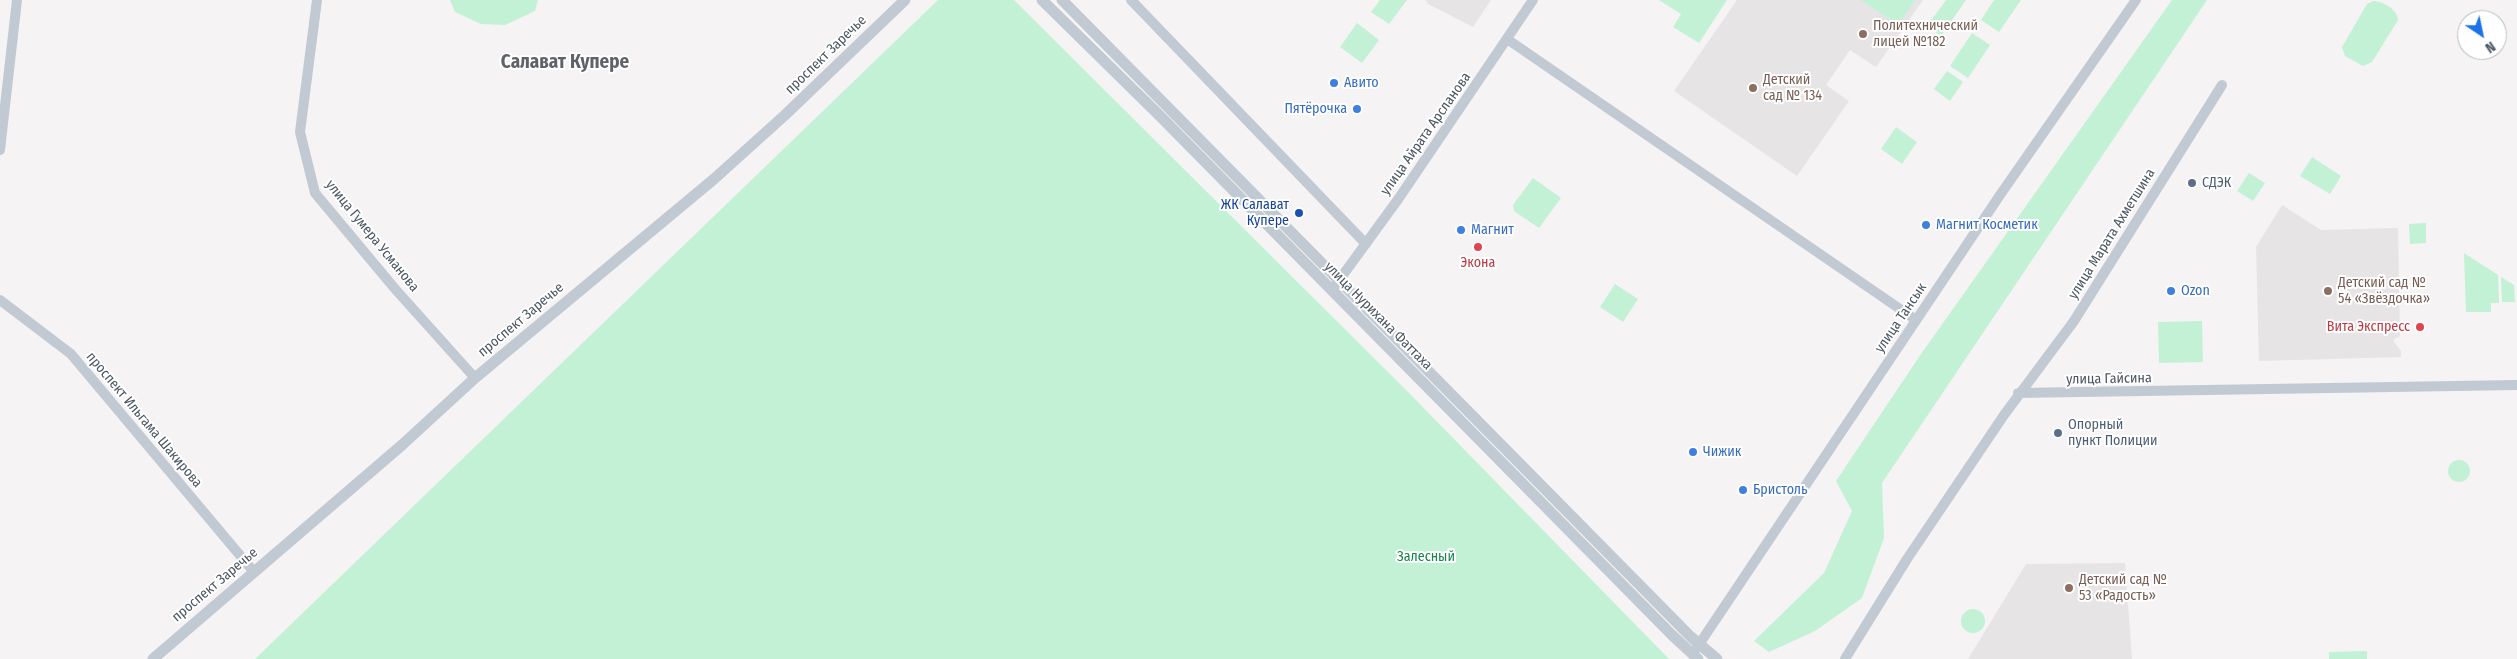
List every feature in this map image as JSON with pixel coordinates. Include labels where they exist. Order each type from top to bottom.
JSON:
[{"type":"street","points":[[0,150],[17,0]]},
{"type":"street","name":"улица Гумера Усманова","points":[[317,0],[300,132],[315,193],[396,290],[475,378]]},
{"type":"street","name":"проспект Заречье","points":[[153,659],[402,445],[475,378],[714,179],[785,115],[905,0]]},
{"type":"street","name":"улица Нурихана Фаттаха","points":[[1042,0],[1696,652]]},
{"type":"street","name":"улица Нурихана Фаттаха","points":[[1062,0],[1176,112],[1696,652]]},
{"type":"street","points":[[1131,0],[1366,244]]},
{"type":"street","name":"улица Айрата Арсланова","points":[[1332,290],[1366,244],[1533,0]]},
{"type":"street","name":"улица Тансык","points":[[1696,652],[1916,320],[2136,0]]},
{"type":"street","points":[[1507,39],[1916,320]]},
{"type":"street","name":"улица Марата Ахметшина","points":[[2018,393],[2074,321],[2222,85]]},
{"type":"street","name":"проспект Ильгама Шакирова","points":[[0,300],[71,354],[254,572]]},
{"type":"street","name":"улица Гайсина","points":[[2018,393],[2517,385]]},
{"type":"street","points":[[1845,659],[1908,559],[2018,393]]},
{"type":"street","points":[[1696,652],[1717,659]]},
{"type":"shaded area","points":[[1426,0],[1491,0],[1473,27],[1428,4]]},
{"type":"shaded area","name":"Детский сад № 134","points":[[1737,0],[1923,0],[1876,67],[1850,50],[1826,85],[1849,101],[1797,176],[1674,91]]},
{"type":"shaded area","name":"Детский сад № 54 «Звёздочка»","points":[[2282,205],[2321,230],[2398,228],[2400,336],[2394,339],[2394,342],[2401,351],[2401,357],[2259,361],[2256,247]]},
{"type":"shaded area","name":"Детский сад № 53 «Радость»","points":[[2125,563],[2132,659],[1968,659],[2026,564]]},
{"type":"green space","points":[[450,0],[538,0],[535,11],[505,25],[481,24],[455,12]]},
{"type":"green space","name":"Залесный","points":[[938,0],[1014,0],[1409,393],[1669,659],[255,659]]},
{"type":"green space","points":[[1380,0],[1407,0],[1389,24],[1371,12]]},
{"type":"green space","points":[[1659,0],[1727,0],[1699,43],[1673,27],[1681,14]]},
{"type":"green space","points":[[1861,0],[1915,0],[1898,25]]},
{"type":"green space","points":[[1946,0],[1966,0],[1941,36],[1927,26]]},
{"type":"green space","points":[[1994,0],[2021,0],[1999,32],[1981,20]]},
{"type":"green space","points":[[2172,0],[2207,0],[1882,483],[1884,538],[1862,598],[1815,631],[1769,652],[1754,641],[1824,573],[1852,511],[1836,481],[1921,354]]},
{"type":"green space","points":[[2373,1],[2393,10],[2398,20],[2372,62],[2363,66],[2345,56],[2342,47],[2367,4]]},
{"type":"green space","points":[[1357,23],[1379,40],[1362,63],[1340,47]]},
{"type":"green space","points":[[1972,33],[1990,45],[1968,78],[1950,66]]},
{"type":"green space","points":[[1947,71],[1963,82],[1950,101],[1934,89]]},
{"type":"green space","points":[[1896,127],[1917,142],[1902,164],[1881,149]]},
{"type":"green space","points":[[2312,157],[2341,176],[2330,194],[2300,176]]},
{"type":"green space","points":[[2249,173],[2265,183],[2253,201],[2237,191]]},
{"type":"green space","points":[[1533,178],[1561,198],[1539,228],[1514,211],[1513,205]]},
{"type":"green space","points":[[2426,223],[2426,243],[2410,244],[2409,224]]},
{"type":"green space","points":[[2464,253],[2498,275],[2499,303],[2491,303],[2491,312],[2466,312]]},
{"type":"green space","points":[[2501,277],[2514,285],[2515,302],[2502,302]]},
{"type":"green space","points":[[1615,284],[1638,299],[1623,322],[1600,307]]},
{"type":"green space","points":[[2202,321],[2203,362],[2159,363],[2158,322]]},
{"type":"green space","points":[[2459,460],[2467,463],[2470,471],[2467,479],[2459,482],[2451,479],[2448,471],[2451,463]]},
{"type":"green space","points":[[1973,609],[1981,613],[1985,621],[1981,629],[1973,633],[1965,629],[1961,621],[1965,613]]},
{"type":"green space","points":[[2367,651],[2367,659],[2329,659],[2329,652]]},
{"type":"place","name":"Политехнический лицей №182","points":[[1863,34]]},
{"type":"place","name":"Авито","points":[[1334,83]]},
{"type":"place","name":"Детский сад № 134","points":[[1753,88]]},
{"type":"place","name":"Пятёрочка","points":[[1357,109]]},
{"type":"place","name":"СДЭК","points":[[2192,183]]},
{"type":"place","name":"ЖК Салават Купере","points":[[1299,213]]},
{"type":"place","name":"Магнит Косметик","points":[[1926,225]]},
{"type":"place","name":"Магнит","points":[[1461,230]]},
{"type":"place","name":"Экона","points":[[1478,247]]},
{"type":"place","name":"Ozon","points":[[2171,291]]},
{"type":"place","name":"Детский сад № 54 «Звёздочка»","points":[[2328,291]]},
{"type":"place","name":"Вита Экспресс","points":[[2420,327]]},
{"type":"place","name":"Опорный пункт Полиции","points":[[2058,433]]},
{"type":"place","name":"Чижик","points":[[1693,452]]},
{"type":"place","name":"Бристоль","points":[[1743,490]]},
{"type":"place","name":"Детский сад № 53 «Радость»","points":[[2069,588]]},
{"type":"district","name":"Салават Купере","points":[[565,63]]}]
